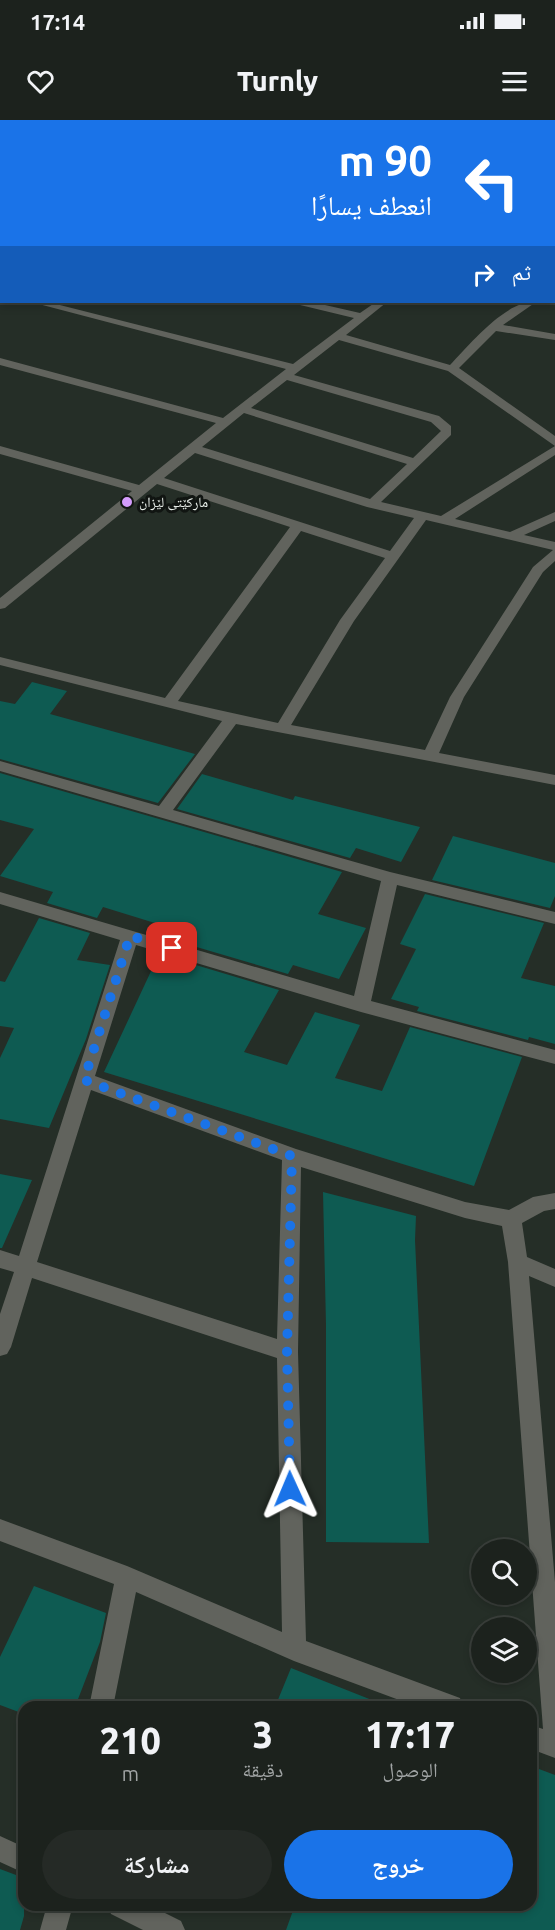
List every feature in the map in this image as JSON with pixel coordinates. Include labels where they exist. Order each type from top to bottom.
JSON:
[{"type":"street","points":[[41,303],[290,372],[435,419],[446,426],[447,432],[372,504]]},
{"type":"street","points":[[304,303],[362,317]]},
{"type":"street","points":[[0,605],[225,422],[381,303]]},
{"type":"street","points":[[452,369],[493,327],[529,303]]},
{"type":"street","points":[[493,327],[555,337]]},
{"type":"street","points":[[336,336],[452,369],[473,381],[555,442]]},
{"type":"street","points":[[0,361],[225,422]]},
{"type":"street","points":[[242,409],[414,462]]},
{"type":"street","points":[[193,448],[372,504],[555,546]]},
{"type":"street","points":[[0,450],[141,490]]},
{"type":"street","points":[[444,520],[555,450]]},
{"type":"street","points":[[155,479],[392,556]]},
{"type":"street","points":[[282,728],[347,620],[422,516]]},
{"type":"street","points":[[513,536],[555,516]]},
{"type":"street","points":[[168,704],[298,526]]},
{"type":"street","points":[[430,756],[458,697],[538,570],[555,553]]},
{"type":"street","points":[[0,661],[232,719],[555,780]]},
{"type":"street","points":[[162,813],[232,719]]},
{"type":"street","points":[[0,766],[390,878],[555,918]]},
{"type":"street","points":[[361,1005],[390,878]]},
{"type":"street","points":[[0,898],[361,1005],[555,1057]]},
{"type":"street","points":[[0,1347],[130,936]]},
{"type":"street","points":[[84,1080],[292,1156],[465,1210],[511,1219],[540,1203],[555,1201]]},
{"type":"street","points":[[292,1156],[287,1352],[294,1649]]},
{"type":"street","points":[[511,1219],[518,1262],[555,1730]]},
{"type":"street","points":[[0,1259],[287,1352]]},
{"type":"street","points":[[518,1262],[555,1278]]},
{"type":"street","points":[[0,1530],[127,1577],[294,1649],[435,1701]]},
{"type":"street","points":[[102,1701],[127,1577]]},
{"type":"street","points":[[537,1739],[555,1746]]},
{"type":"street","points":[[0,1848],[18,1857]]},
{"type":"street","points":[[53,1930],[58,1911]]},
{"type":"street","points":[[132,1911],[172,1930]]},
{"type":"building","points":[[32,682],[67,691],[50,714],[195,754],[158,803],[0,759],[0,701],[15,704]]},
{"type":"building","points":[[0,773],[342,872],[318,914],[366,928],[339,979],[293,965],[288,974],[166,938],[171,928],[103,907],[97,918],[47,903],[53,892],[0,876],[34,829],[0,820]]},
{"type":"building","points":[[202,774],[293,800],[295,796],[420,827],[401,862],[356,848],[350,858],[177,809]]},
{"type":"building","points":[[453,836],[555,863],[555,896],[550,908],[432,880]]},
{"type":"building","points":[[425,894],[544,923],[521,978],[555,986],[555,1044],[529,1037],[528,1040],[417,1011],[419,1007],[391,999],[416,949],[400,944]]},
{"type":"building","points":[[39,918],[90,933],[77,960],[110,965],[86,1039],[49,1128],[0,1119],[0,1058],[14,1028],[0,1026],[0,981],[5,982]]},
{"type":"building","points":[[159,954],[279,990],[244,1052],[287,1065],[315,1012],[360,1025],[335,1078],[382,1091],[410,1027],[522,1057],[474,1186],[104,1072]]},
{"type":"building","points":[[0,1174],[32,1180],[2,1248],[0,1248]]},
{"type":"building","points":[[323,1192],[416,1216],[415,1240],[429,1543],[326,1542],[326,1325]]},
{"type":"building","points":[[34,1586],[106,1613],[100,1642],[77,1701],[18,1701],[18,1712],[0,1705],[0,1657]]},
{"type":"building","points":[[291,1668],[374,1701],[277,1701]]},
{"type":"building","points":[[537,1768],[555,1775],[555,1930],[286,1930],[293,1911],[537,1911]]},
{"type":"building","points":[[0,1869],[18,1876],[18,1911],[24,1911],[24,1916],[20,1930],[0,1930]]},
{"type":"place","name":"مارکێتی لێزان","points":[[127,502]]},
{"type":"route","points":[[172,948],[130,936],[84,1080],[292,1156],[287,1352],[290,1489]]}]
